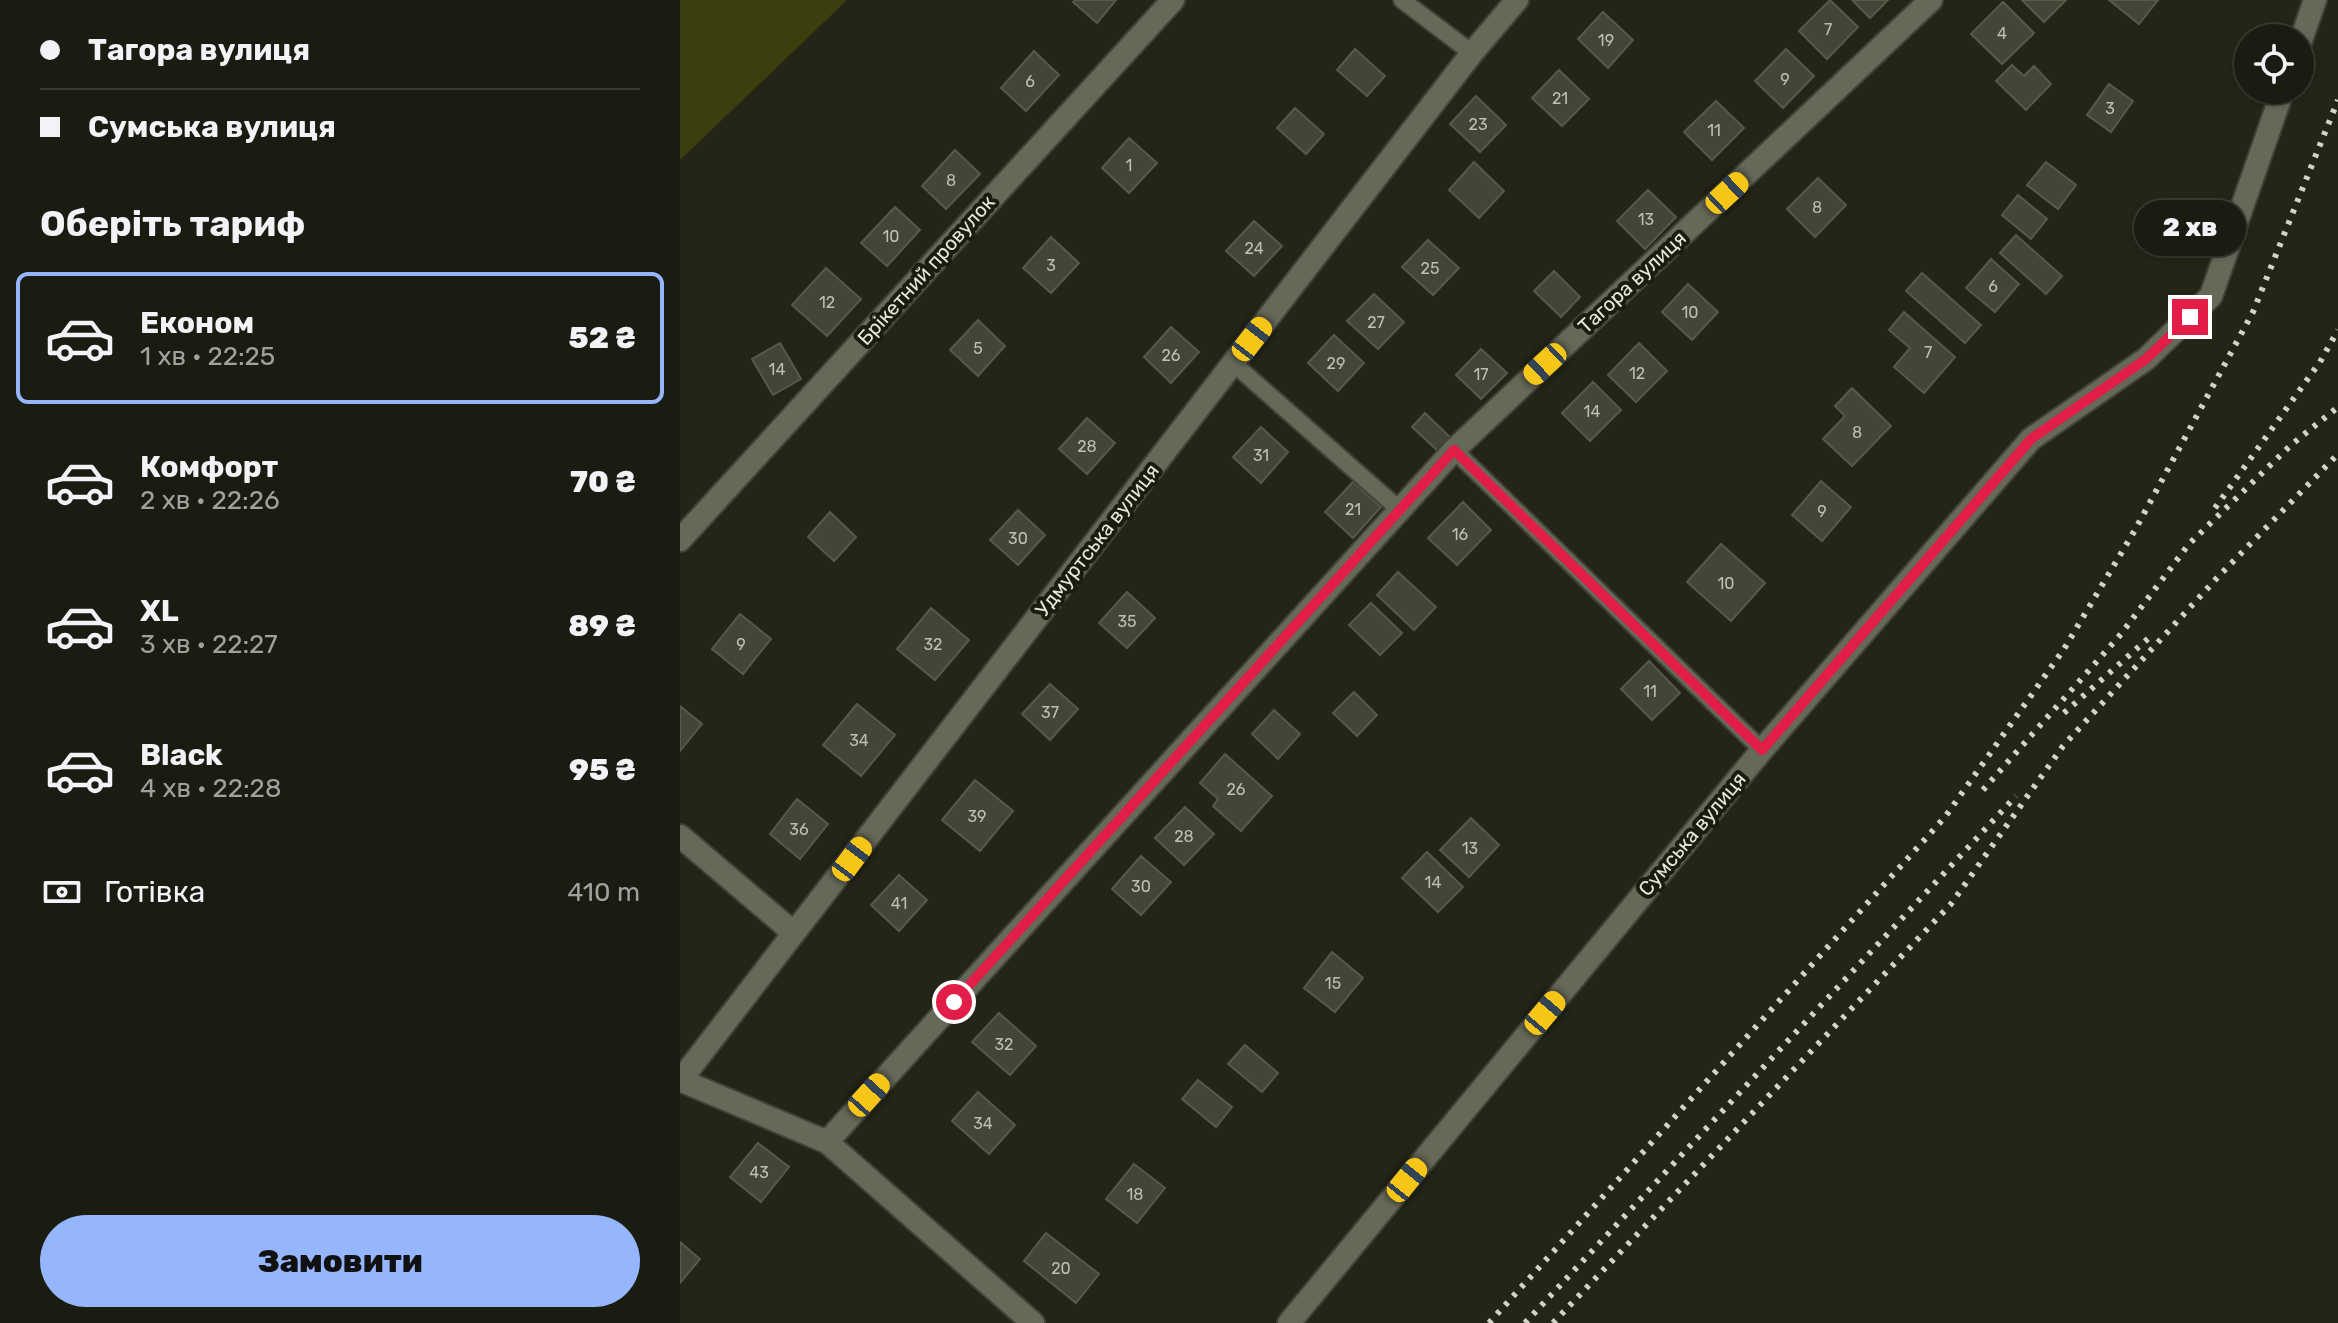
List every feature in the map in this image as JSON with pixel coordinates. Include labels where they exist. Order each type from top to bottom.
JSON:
[{"type":"street","name":"Брiкетний провулок","points":[[680,540],[1173,0]]},
{"type":"street","name":"Удмуртська вулиця","points":[[680,1080],[1472,53],[1517,0]]},
{"type":"street","name":"Тагора вулиця","points":[[827,1142],[1454,450],[1931,0]]},
{"type":"street","points":[[2307,24],[2315,0]]},
{"type":"street","name":"Сумська вулиця","points":[[1289,1323],[1762,750],[2031,439],[2146,359],[2211,296],[2278,104]]},
{"type":"street","points":[[680,836],[794,933]]},
{"type":"street","points":[[680,1080],[827,1142],[1033,1323]]},
{"type":"lane","points":[[1402,0],[1472,53]]},
{"type":"lane","points":[[1233,363],[1400,510]]},
{"type":"lane","points":[[1454,450],[1762,750]]},
{"type":"green space","points":[[680,0],[847,0],[680,160]]},
{"type":"building","points":[[1116,0],[1097,23],[1073,2]]},
{"type":"building","points":[[1830,0],[1858,27],[1827,59],[1799,31]]},
{"type":"building","points":[[1852,0],[1888,0],[1870,18]]},
{"type":"building","points":[[2022,0],[2066,0],[2044,22]]},
{"type":"building","points":[[2109,0],[2158,0],[2139,24]]},
{"type":"building","points":[[2003,2],[2034,33],[2002,64],[1971,34]]},
{"type":"building","points":[[1603,12],[1633,40],[1608,68],[1578,39]]},
{"type":"building","points":[[1355,49],[1385,76],[1367,96],[1337,70]]},
{"type":"building","points":[[1786,49],[1814,76],[1783,108],[1755,81]]},
{"type":"building","points":[[1034,51],[1059,75],[1026,111],[1001,88]]},
{"type":"building","points":[[2012,65],[2024,76],[2034,66],[2051,84],[2026,110],[1996,81]]},
{"type":"building","points":[[1559,70],[1589,99],[1562,126],[1532,98]]},
{"type":"building","points":[[2109,84],[2133,101],[2111,132],[2087,115]]},
{"type":"building","points":[[1476,96],[1506,125],[1480,152],[1450,124]]},
{"type":"building","points":[[1716,101],[1744,128],[1712,160],[1684,132]]},
{"type":"building","points":[[1295,108],[1324,134],[1306,154],[1277,128]]},
{"type":"building","points":[[1129,138],[1157,163],[1129,193],[1102,168]]},
{"type":"building","points":[[955,150],[980,174],[946,209],[922,186]]},
{"type":"building","points":[[1474,162],[1504,191],[1479,218],[1449,190]]},
{"type":"building","points":[[2046,162],[2076,185],[2058,209],[2027,185]]},
{"type":"building","points":[[1818,178],[1846,205],[1815,237],[1787,209]]},
{"type":"building","points":[[1648,190],[1676,217],[1645,249],[1617,221]]},
{"type":"building","points":[[2018,195],[2047,219],[2031,239],[2002,215]]},
{"type":"building","points":[[895,207],[920,230],[887,266],[861,243]]},
{"type":"building","points":[[1254,221],[1282,246],[1254,276],[1226,251]]},
{"type":"building","points":[[2016,235],[2062,276],[2046,294],[2000,253]]},
{"type":"building","points":[[1051,237],[1079,263],[1051,293],[1023,268]]},
{"type":"building","points":[[1428,240],[1459,268],[1433,295],[1402,267]]},
{"type":"building","points":[[1991,259],[2019,284],[1995,312],[1966,288]]},
{"type":"building","points":[[826,268],[861,299],[827,336],[792,305]]},
{"type":"building","points":[[1554,271],[1580,297],[1561,317],[1534,291]]},
{"type":"building","points":[[1922,273],[1981,325],[1965,343],[1906,291]]},
{"type":"building","points":[[1688,284],[1718,312],[1692,340],[1662,312]]},
{"type":"building","points":[[1374,294],[1404,322],[1378,349],[1347,321]]},
{"type":"building","points":[[1904,312],[1955,357],[1924,393],[1894,367],[1910,348],[1889,330]]},
{"type":"building","points":[[978,320],[1005,346],[978,376],[950,350]]},
{"type":"building","points":[[1171,327],[1199,352],[1171,383],[1144,357]]},
{"type":"building","points":[[1334,335],[1364,363],[1338,391],[1308,363]]},
{"type":"building","points":[[780,343],[801,379],[773,395],[752,359]]},
{"type":"building","points":[[1639,343],[1667,371],[1636,402],[1608,375]]},
{"type":"building","points":[[1481,349],[1507,373],[1481,399],[1456,375]]},
{"type":"building","points":[[1593,382],[1621,410],[1590,441],[1562,413]]},
{"type":"building","points":[[1852,388],[1891,426],[1852,466],[1823,439],[1845,416],[1835,406]]},
{"type":"building","points":[[1425,413],[1452,439],[1439,452],[1412,427]]},
{"type":"building","points":[[1087,418],[1115,443],[1087,474],[1059,449]]},
{"type":"building","points":[[1261,427],[1288,452],[1261,483],[1233,457]]},
{"type":"building","points":[[1821,481],[1851,507],[1822,541],[1792,515]]},
{"type":"building","points":[[1353,482],[1381,507],[1353,538],[1325,512]]},
{"type":"building","points":[[1463,502],[1491,530],[1457,565],[1428,538]]},
{"type":"building","points":[[1018,510],[1045,535],[1018,565],[990,540]]},
{"type":"building","points":[[830,512],[856,537],[834,561],[808,537]]},
{"type":"building","points":[[1721,544],[1765,583],[1731,621],[1687,582]]},
{"type":"building","points":[[1398,572],[1436,607],[1414,630],[1377,595]]},
{"type":"building","points":[[1127,592],[1155,618],[1127,648],[1099,623]]},
{"type":"building","points":[[1371,603],[1402,633],[1380,655],[1349,625]]},
{"type":"building","points":[[931,608],[969,640],[935,680],[897,649]]},
{"type":"building","points":[[740,614],[771,639],[743,674],[712,649]]},
{"type":"building","points":[[1649,661],[1680,693],[1652,720],[1621,689]]},
{"type":"building","points":[[1050,684],[1078,709],[1050,740],[1022,714]]},
{"type":"building","points":[[1354,692],[1377,715],[1357,736],[1333,713]]},
{"type":"building","points":[[857,704],[895,735],[861,776],[823,745]]},
{"type":"building","points":[[680,706],[702,724],[680,751]]},
{"type":"building","points":[[1274,710],[1300,734],[1278,759],[1252,734]]},
{"type":"building","points":[[1225,754],[1272,796],[1241,831],[1213,806],[1218,799],[1200,783]]},
{"type":"building","points":[[975,780],[1013,811],[980,851],[942,820]]},
{"type":"building","points":[[797,799],[828,824],[800,859],[770,834]]},
{"type":"building","points":[[1185,807],[1214,834],[1184,865],[1155,838]]},
{"type":"building","points":[[1471,818],[1499,845],[1469,877],[1440,850]]},
{"type":"building","points":[[1427,852],[1463,887],[1438,912],[1402,878]]},
{"type":"building","points":[[1141,856],[1171,882],[1141,915],[1112,889]]},
{"type":"building","points":[[899,875],[927,900],[899,931],[871,905]]},
{"type":"building","points":[[1332,952],[1363,978],[1335,1012],[1304,988]]},
{"type":"building","points":[[999,1013],[1036,1046],[1010,1075],[972,1042]]},
{"type":"building","points":[[1245,1045],[1278,1073],[1262,1092],[1228,1064]]},
{"type":"building","points":[[1198,1080],[1232,1107],[1216,1127],[1182,1099]]},
{"type":"building","points":[[978,1092],[1015,1125],[989,1154],[952,1121]]},
{"type":"building","points":[[758,1143],[789,1167],[761,1202],[730,1177]]},
{"type":"building","points":[[1134,1164],[1165,1188],[1137,1223],[1106,1199]]},
{"type":"building","points":[[1046,1233],[1099,1274],[1076,1303],[1024,1261]]},
{"type":"building","points":[[680,1242],[700,1259],[680,1283]]},
{"type":"railway","points":[[1489,1323],[1945,817],[2064,649],[2135,530],[2253,312],[2338,100]]},
{"type":"railway","points":[[2215,508],[2320,362],[2338,330]]},
{"type":"railway","points":[[1983,790],[2121,634],[2189,544],[2291,445],[2338,407]]},
{"type":"railway","points":[[1553,1323],[1951,904],[2063,746],[2216,579],[2338,454]]},
{"type":"railway","points":[[2064,713],[2151,636]]},
{"type":"railway","points":[[1525,1323],[2016,796]]},
{"type":"route","points":[[954,1002],[1454,450],[1762,750],[2031,439],[2146,359],[2190,317]]}]
